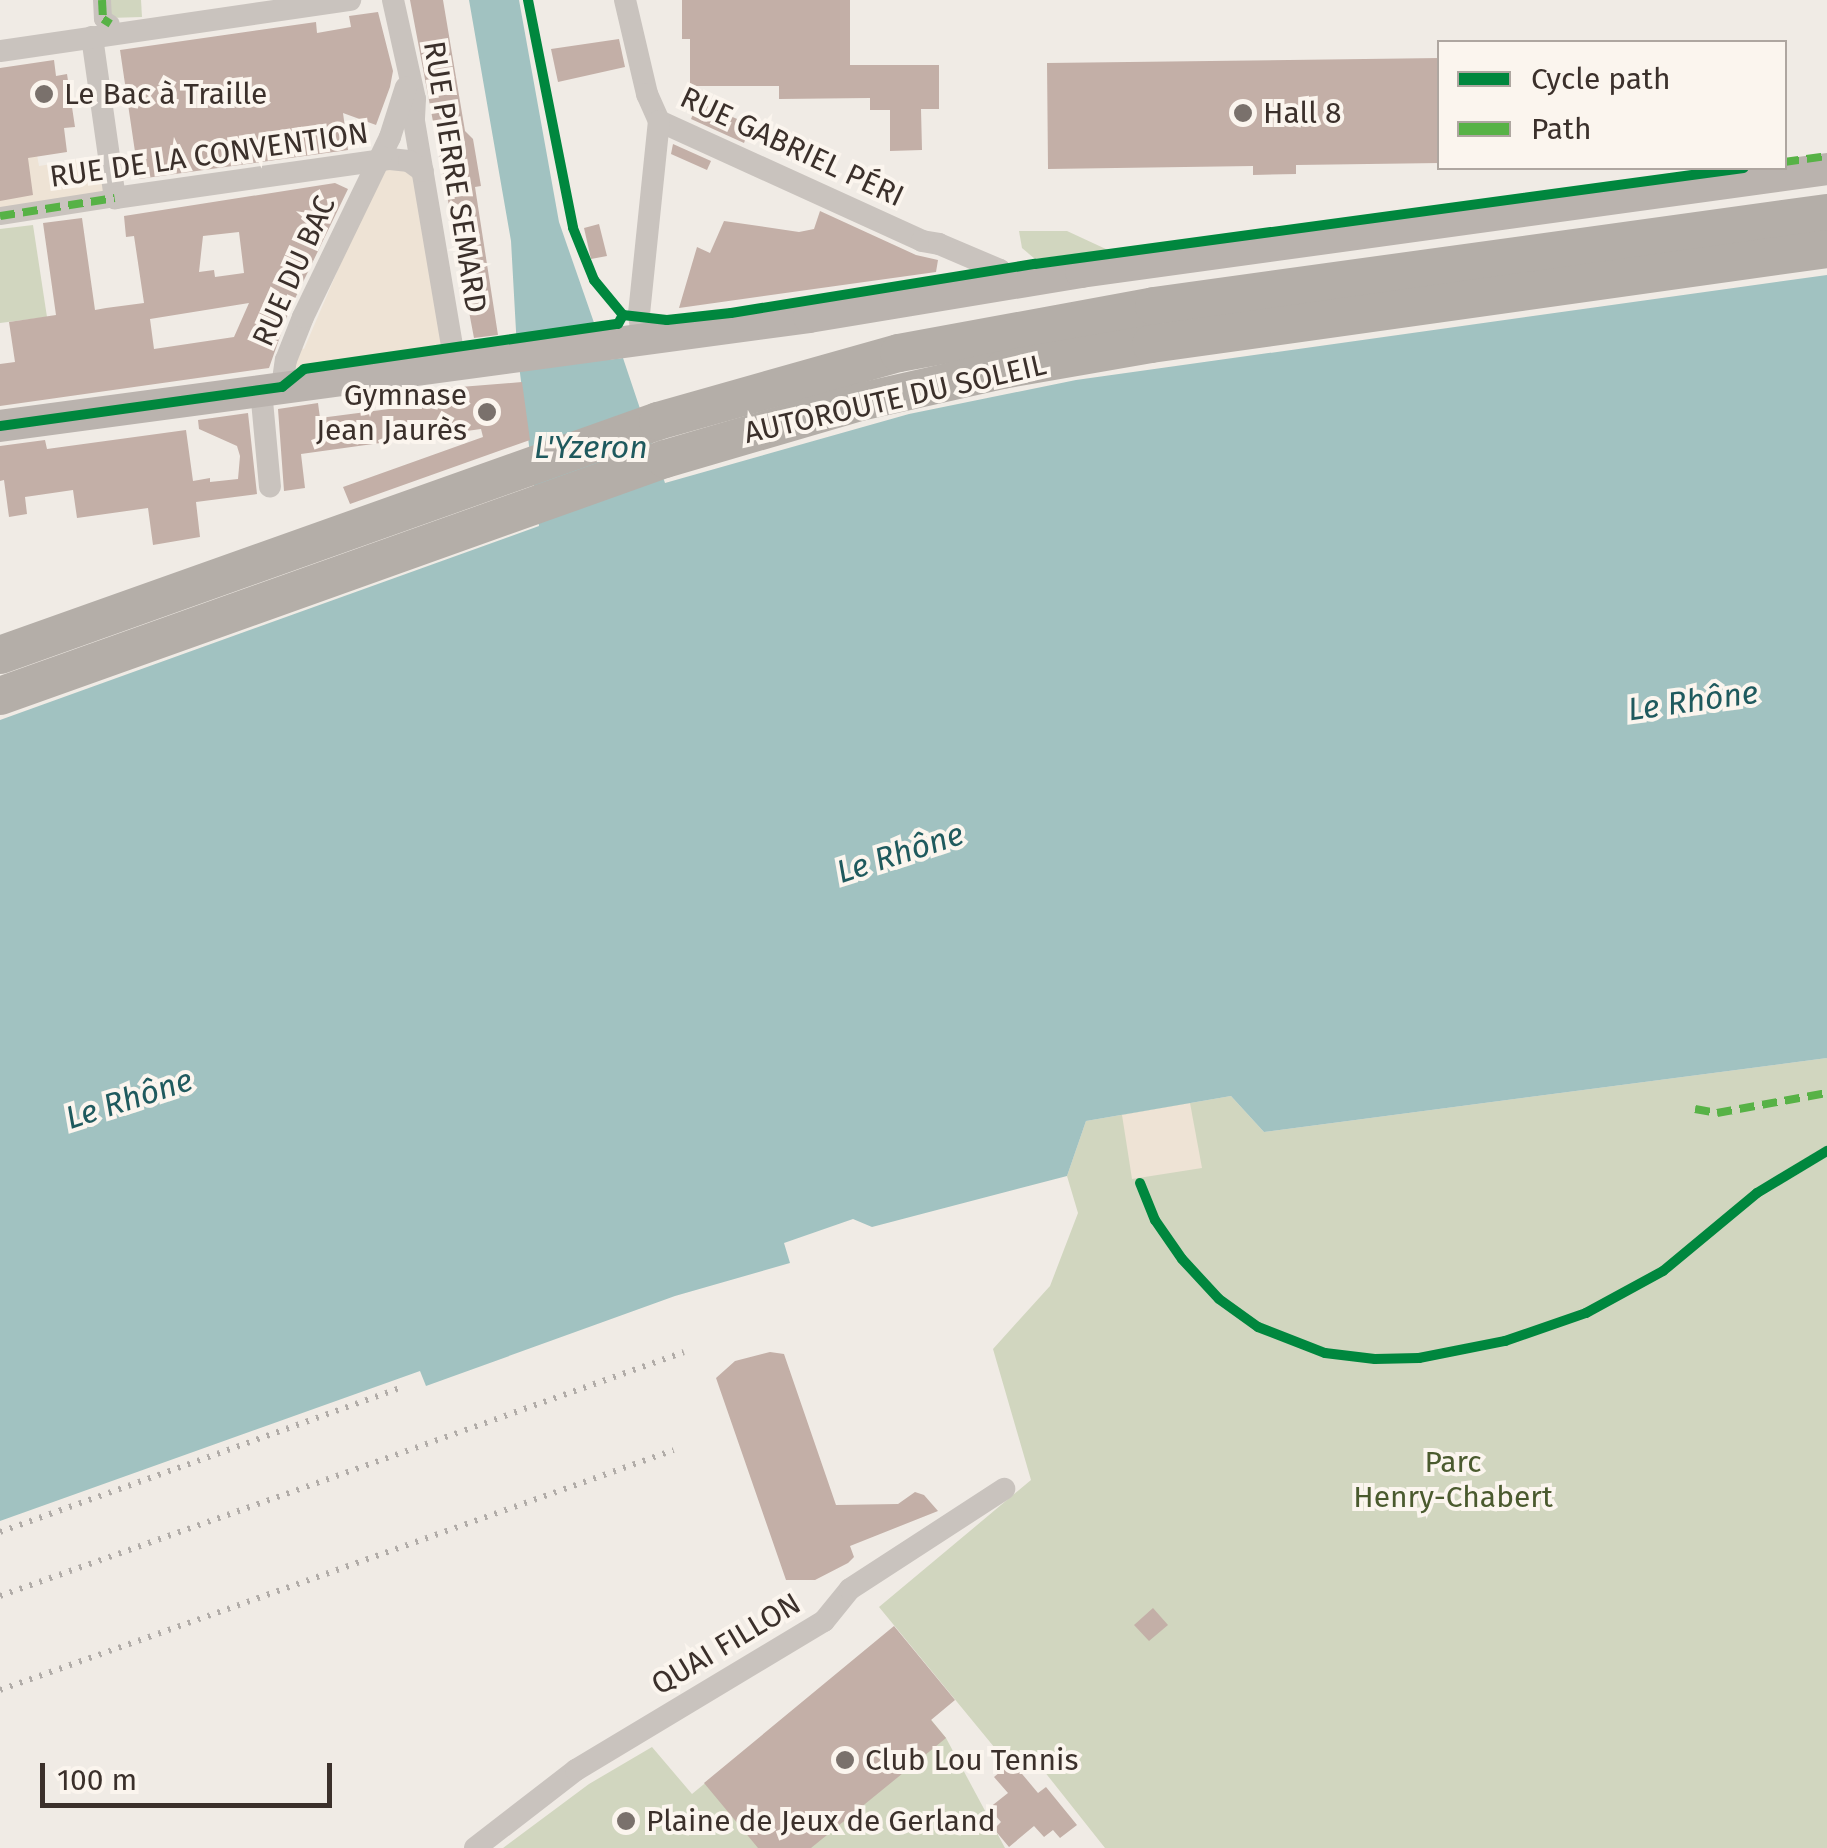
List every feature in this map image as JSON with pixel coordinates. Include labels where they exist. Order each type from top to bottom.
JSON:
[{"type":"highway","name":"AUTOROUTE DU SOLEIL","points":[[0,655],[658,421],[881,358],[1044,323],[1827,213]]},
{"type":"highway","name":"AUTOROUTE DU SOLEIL","points":[[0,696],[665,459],[860,402],[1074,357],[1827,250]]},
{"type":"main road","points":[[0,426],[627,338],[828,314],[1002,284],[1827,169]]},
{"type":"street","points":[[102,0],[115,198]]},
{"type":"street","points":[[0,51],[102,30],[350,0]]},
{"type":"street","name":"RUE PIERRE SEMARD","points":[[393,0],[409,69],[455,364]]},
{"type":"street","name":"RUE GABRIEL PÉRI","points":[[625,0],[646,94],[659,121],[922,242],[939,244],[1000,270],[1002,284]]},
{"type":"street","name":"RUE DU BAC","points":[[270,487],[272,389],[302,317],[397,119],[409,69]]},
{"type":"street","points":[[627,338],[640,310],[659,121]]},
{"type":"street","name":"RUE DE LA CONVENTION","points":[[0,216],[400,158],[423,171]]},
{"type":"street","name":"QUAI FILLON","points":[[475,1848],[576,1770],[824,1621],[850,1589],[1004,1489]]},
{"type":"green space","points":[[108,0],[141,0],[142,17],[109,18]]},
{"type":"green space","points":[[33,225],[47,317],[0,323],[0,229]]},
{"type":"green space","points":[[1019,231],[1067,231],[1108,250],[1035,259],[1022,248]]},
{"type":"green space","name":"Parc Henry-Chabert","points":[[1827,1058],[1827,1848],[1105,1848],[1044,1771],[999,1753],[879,1607],[1031,1480],[993,1349],[1050,1286],[1078,1213],[1067,1176],[1086,1121],[1231,1096],[1264,1132]]},
{"type":"green space","name":"Club Lou Tennis","points":[[871,1646],[946,1738],[1005,1848],[503,1848],[589,1784],[652,1747],[692,1794]]},
{"type":"shaded area","points":[[36,149],[39,166],[98,157],[104,194],[0,210],[0,155]]},
{"type":"shaded area","points":[[382,167],[413,173],[438,289],[441,351],[295,370],[296,347],[304,349]]},
{"type":"shaded area","points":[[1190,1103],[1202,1168],[1132,1179],[1122,1115]]},
{"type":"water","points":[[469,0],[519,0],[559,222],[607,360],[623,358],[665,483],[909,414],[1076,380],[1827,275],[1827,1058],[1264,1132],[1231,1096],[1086,1121],[1067,1176],[872,1227],[853,1219],[784,1243],[790,1263],[675,1296],[426,1386],[420,1371],[0,1521],[0,720],[539,526],[517,349],[511,241]]},
{"type":"building","points":[[410,0],[443,0],[465,131],[473,139],[481,186],[475,187],[498,335],[474,338]]},
{"type":"building","points":[[682,0],[850,0],[850,65],[939,65],[939,109],[921,109],[922,150],[890,151],[890,110],[870,110],[870,98],[779,99],[779,86],[690,86],[690,39],[682,39]]},
{"type":"building","points":[[378,12],[393,71],[390,87],[376,125],[343,113],[348,150],[139,179],[120,50],[316,22],[317,33],[351,27],[349,16]]},
{"type":"building","points":[[619,39],[625,67],[558,82],[551,49]]},
{"type":"building","name":"Hall 8","points":[[1437,58],[1437,163],[1296,165],[1296,174],[1253,175],[1253,166],[1048,169],[1047,63]]},
{"type":"building","points":[[54,60],[56,76],[67,74],[75,127],[64,128],[67,152],[28,158],[33,195],[0,201],[0,68]]},
{"type":"building","points":[[698,102],[751,125],[744,143],[691,119]]},
{"type":"building","points":[[673,144],[711,161],[707,170],[671,154]]},
{"type":"building","points":[[335,183],[348,189],[289,311],[269,368],[0,406],[0,364],[15,362],[9,322],[56,315],[43,223],[82,218],[95,310],[144,303],[134,236],[126,237],[124,216]],"holes":[[[239,232],[244,273],[215,277],[214,270],[199,272],[203,236]],[[249,303],[234,337],[154,349],[150,319]]]},
{"type":"building","points":[[820,211],[916,255],[938,260],[936,272],[679,308],[697,247],[710,253],[724,221],[799,232],[814,229]]},
{"type":"building","points":[[599,224],[607,256],[591,259],[584,228]]},
{"type":"building","points":[[522,382],[530,440],[350,504],[343,487],[483,437],[481,429],[301,454],[305,488],[284,491],[278,409],[318,403],[320,418],[412,406],[410,391]]},
{"type":"building","points":[[248,413],[257,494],[196,502],[200,537],[153,545],[148,508],[77,518],[73,490],[25,497],[27,514],[9,517],[4,480],[0,481],[0,446],[45,440],[47,449],[186,430],[193,481],[238,479],[237,446],[199,429],[198,420]]},
{"type":"building","points":[[770,1352],[784,1354],[836,1505],[898,1504],[915,1492],[924,1495],[938,1511],[850,1546],[854,1557],[848,1563],[815,1580],[786,1580],[716,1378],[735,1361]]},
{"type":"building","points":[[1153,1608],[1168,1625],[1149,1641],[1134,1625]]},
{"type":"building","name":"Club Lou Tennis","points":[[894,1626],[955,1700],[931,1720],[946,1738],[811,1848],[758,1848],[704,1783]]},
{"type":"building","points":[[1012,1762],[1038,1793],[1046,1787],[1077,1825],[1060,1838],[1053,1830],[1044,1837],[1034,1826],[1009,1847],[994,1829],[1001,1822],[989,1808],[1008,1793],[994,1777]]},
{"type":"railway","points":[[0,1596],[684,1352]]},
{"type":"railway","points":[[0,1532],[403,1387]]},
{"type":"railway","points":[[0,1690],[674,1450]]},
{"type":"marked path","points":[[102,0],[103,19],[111,24]]},
{"type":"marked path","points":[[1787,162],[1827,156]]},
{"type":"marked path","points":[[0,216],[115,198]]},
{"type":"marked path","points":[[1695,1109],[1717,1113],[1827,1093]]},
{"type":"cycle path","points":[[528,0],[573,228],[594,280],[623,315]]},
{"type":"cycle path","points":[[0,426],[282,387],[304,369],[618,324],[623,315],[667,320],[731,313],[1035,264],[1729,170]]},
{"type":"cycle path","points":[[1140,1183],[1155,1220],[1182,1259],[1219,1299],[1258,1327],[1325,1353],[1375,1359],[1419,1358],[1505,1341],[1586,1313],[1663,1271],[1757,1193],[1827,1151]]},
{"type":"place","name":"Le Bac à Traille","points":[[44,94]]},
{"type":"place","name":"Hall 8","points":[[1243,113]]},
{"type":"place","name":"Gymnase Jean Jaurès","points":[[487,412]]},
{"type":"place","name":"Club Lou Tennis","points":[[845,1760]]},
{"type":"place","name":"Plaine de Jeux de Gerland","points":[[626,1821]]},
{"type":"water label","name":"L'Yzeron","points":[[591,447]]},
{"type":"water label","name":"Le Rhône","points":[[1693,701]]},
{"type":"water label","name":"Le Rhône","points":[[900,853]]},
{"type":"water label","name":"Le Rhône","points":[[129,1099]]}]
